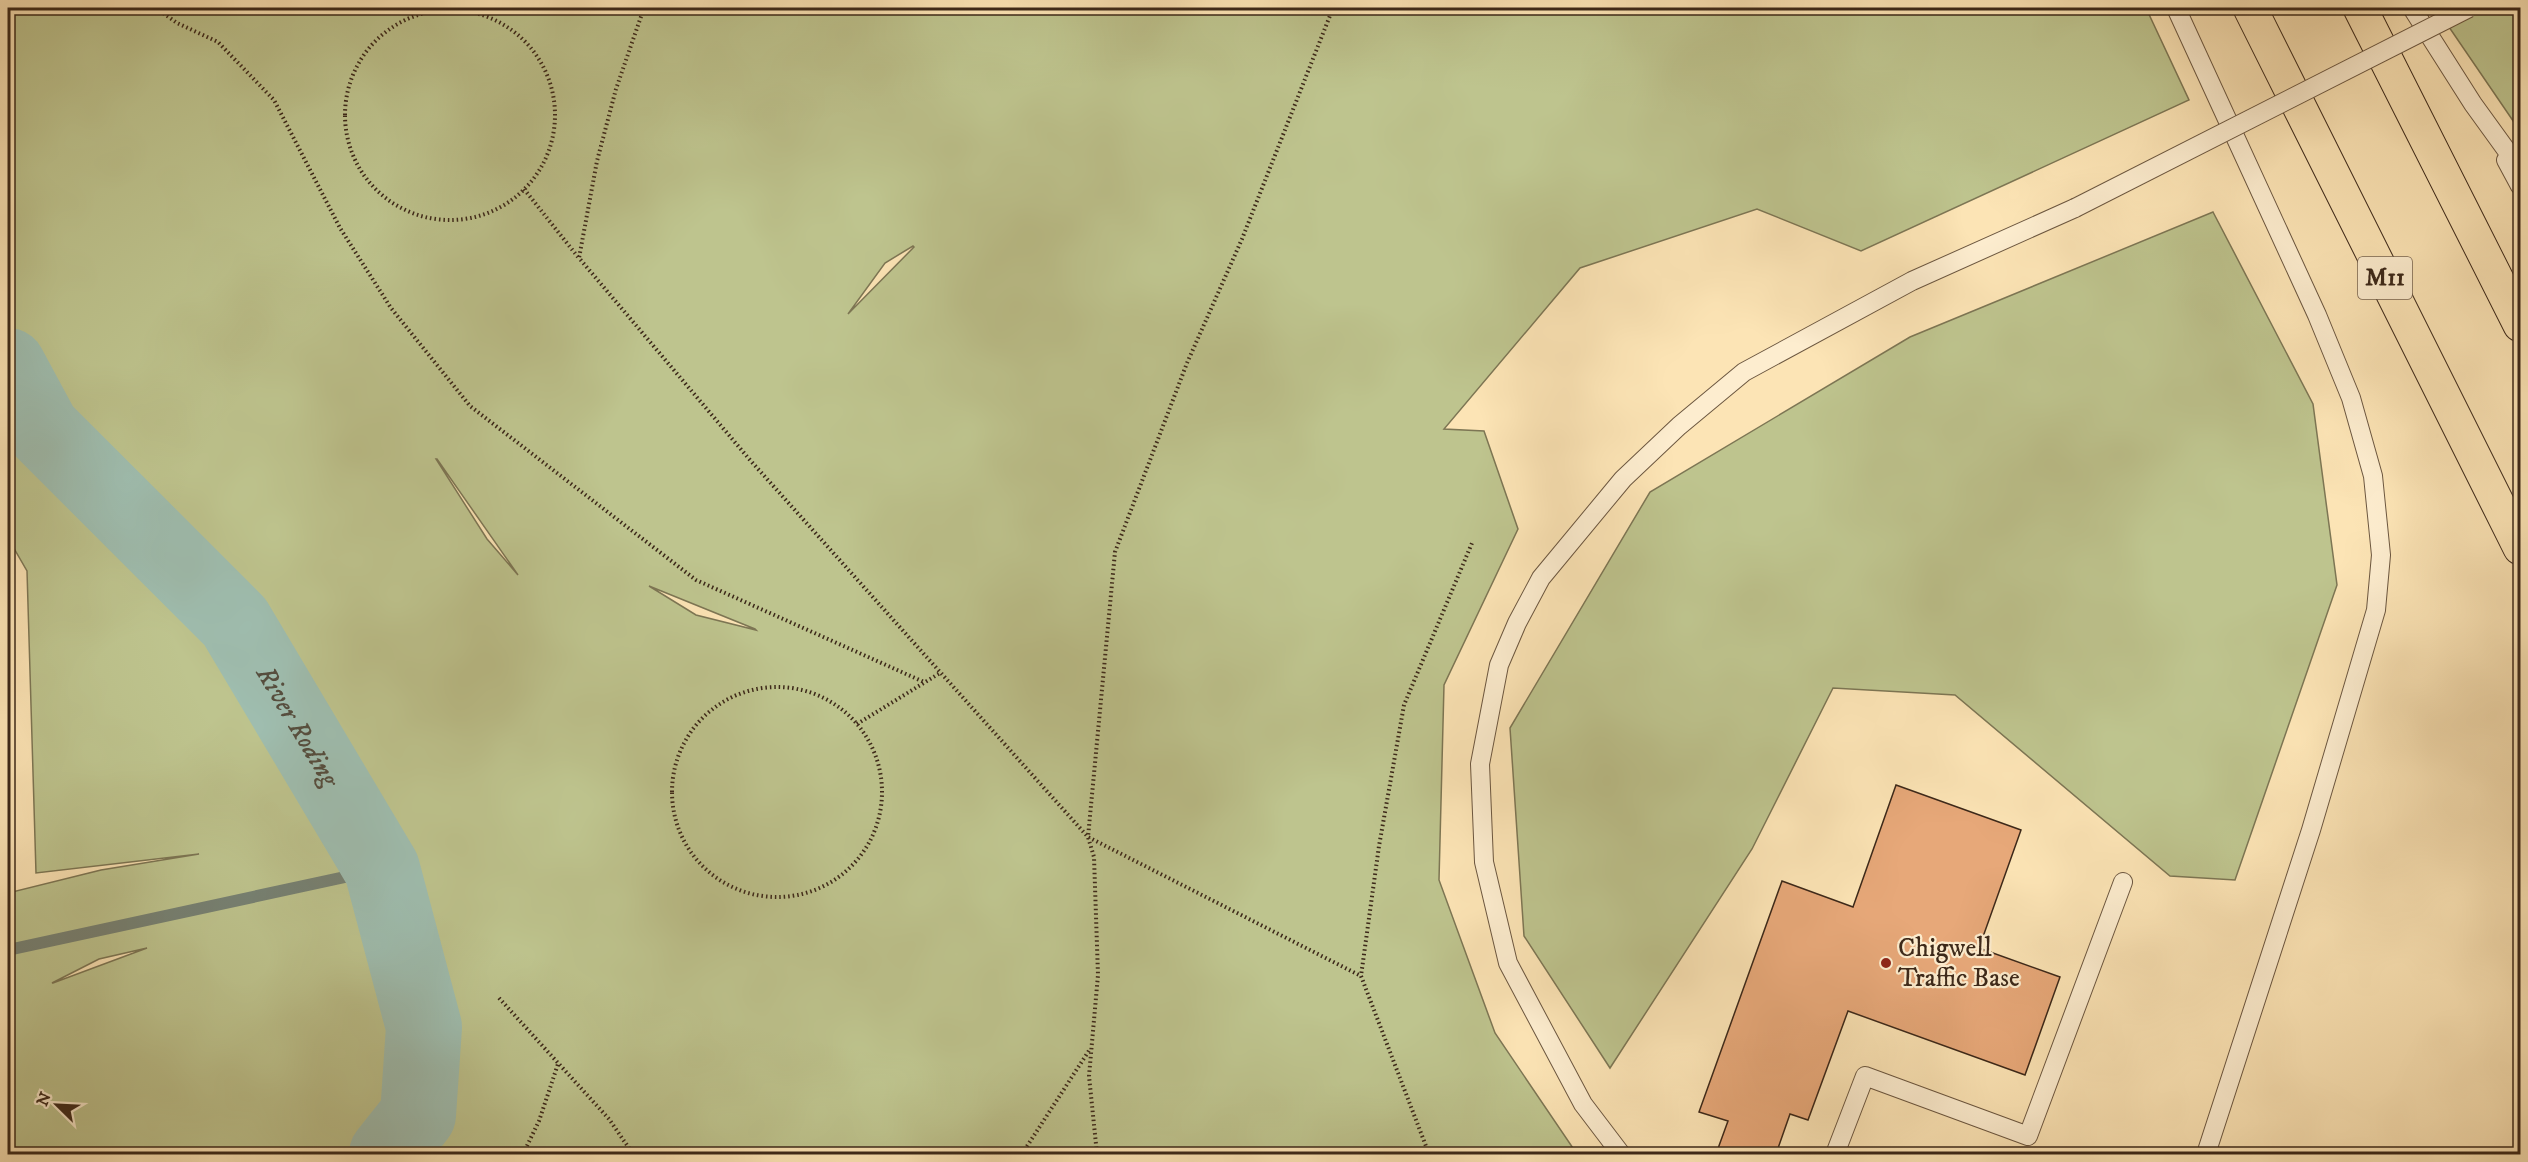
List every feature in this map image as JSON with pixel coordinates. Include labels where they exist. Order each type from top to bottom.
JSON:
[{"type":"highway","name":"M11","points":[[2250,8],[2520,548]]},
{"type":"highway","points":[[2360,8],[2520,325]]},
{"type":"lane","points":[[2176,8],[2317,315],[2351,398],[2373,476],[2381,555],[2376,610],[2311,830],[2206,1155]]},
{"type":"lane","points":[[2412,8],[2473,104],[2520,186]]},
{"type":"lane","points":[[1622,1155],[1583,1104],[1508,963],[1484,862],[1480,764],[1499,665],[1517,623],[1541,578],[1623,479],[1680,426],[1744,372],[1912,281],[2075,208],[2469,8]]},
{"type":"lane","points":[[2473,104],[2520,169]]},
{"type":"lane","points":[[1835,1155],[1865,1076],[2028,1136],[2123,882]]},
{"type":"path","points":[[156,8],[177,23],[218,42],[274,100],[340,228],[391,308],[471,406],[696,580],[924,682]]},
{"type":"path","points":[[579,258],[597,161],[616,89],[644,8]]},
{"type":"path","points":[[1097,1155],[1089,1076],[1098,975],[1094,857],[1088,837],[1115,552],[1187,363],[1242,239],[1333,8]]},
{"type":"path","points":[[440,10],[464,11],[489,17],[512,30],[530,47],[547,77],[552,93],[555,119],[550,145],[524,189],[504,205],[479,216],[454,220],[420,215],[404,209],[381,195],[364,176],[352,153],[345,127],[346,101],[351,78],[362,57],[377,39],[396,25],[417,15],[440,10]]},
{"type":"path","points":[[524,189],[579,258],[750,460],[1088,837],[1361,976]]},
{"type":"path","points":[[1429,1155],[1361,976],[1379,846],[1404,705],[1472,543]]},
{"type":"path","points":[[857,724],[940,673]]},
{"type":"path","points":[[767,687],[790,688],[824,698],[838,706],[857,724],[874,754],[880,771],[882,797],[878,822],[867,846],[851,866],[831,882],[798,894],[781,897],[755,895],[730,886],[709,872],[691,853],[679,830],[673,805],[673,778],[679,755],[689,735],[704,716],[723,702],[745,692],[767,687]]},
{"type":"path","points":[[499,998],[609,1119],[633,1155]]},
{"type":"path","points":[[1022,1155],[1091,1048]]},
{"type":"path","points":[[523,1155],[539,1121],[559,1063]]},
{"type":"green space","points":[[8,8],[2146,8],[2189,100],[1861,251],[1757,209],[1580,268],[1444,429],[1484,431],[1518,529],[1444,685],[1439,880],[1495,1033],[1577,1154],[8,1154],[8,893],[101,870],[199,854],[36,873],[27,571],[8,538]],"holes":[[[914,247],[848,314],[885,263]],[[436,459],[518,575],[487,539]],[[649,586],[756,630],[696,615]],[[147,948],[52,983],[99,959]]]},
{"type":"green space","points":[[2436,8],[2520,8],[2520,131]]},
{"type":"green space","points":[[2213,212],[2313,404],[2337,585],[2235,880],[2170,876],[1955,695],[1833,688],[1752,849],[1610,1068],[1524,936],[1510,728],[1650,492],[1910,337]]},
{"type":"building","name":"Chigwell Traffic Base","points":[[1896,785],[2021,830],[1979,948],[2060,977],[2025,1075],[1848,1011],[1808,1120],[1790,1114],[1776,1154],[1716,1154],[1728,1121],[1699,1112],[1782,881],[1853,907]]},
{"type":"waterway","name":"River Roding","points":[[8,366],[42,429],[235,622],[382,869],[424,1027],[418,1115],[387,1154]]},
{"type":"waterway","points":[[8,950],[382,869]]},
{"type":"place","name":"Chigwell Traffic Base","points":[[1886,963]]}]
